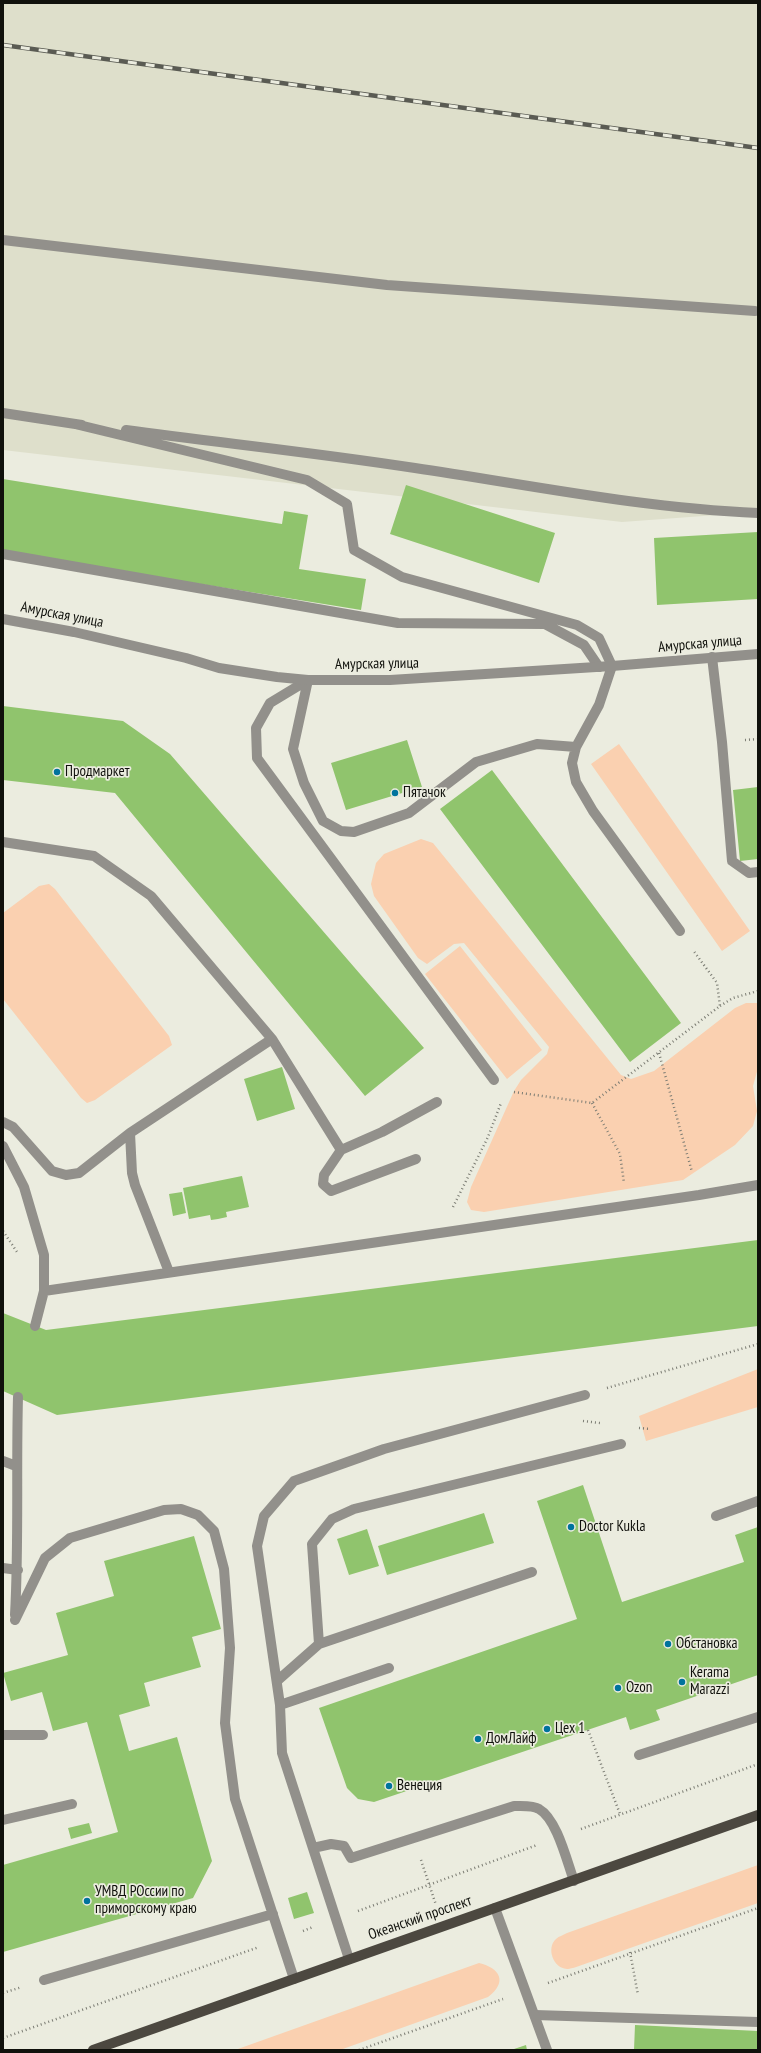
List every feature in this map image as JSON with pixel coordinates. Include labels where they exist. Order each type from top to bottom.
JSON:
[{"type":"main road","name":"Океанский проспект","points":[[92,2050],[758,1815]]},
{"type":"street","points":[[3,240],[387,285],[755,311]]},
{"type":"street","points":[[3,413],[76,424],[415,468],[624,502],[758,513]]},
{"type":"street","points":[[76,424],[307,480],[347,504],[354,550],[402,576],[577,625],[599,638],[612,666],[599,705],[576,746],[572,763],[576,782],[593,811],[680,931]]},
{"type":"street","points":[[3,554],[398,623],[545,624],[584,645],[599,667]]},
{"type":"street","name":"Амурская улица","points":[[3,619],[74,632],[186,658],[220,668],[277,677],[308,680],[390,680],[599,667],[758,654]]},
{"type":"street","points":[[712,657],[722,742],[732,861],[750,873],[758,872]]},
{"type":"street","points":[[308,680],[293,749],[304,783],[323,821],[341,831],[354,832],[409,813],[476,762],[537,744],[576,746]]},
{"type":"street","points":[[308,680],[270,703],[256,728],[257,758],[494,1080]]},
{"type":"street","points":[[3,842],[94,856],[151,896],[272,1039],[341,1150]]},
{"type":"street","points":[[3,1122],[13,1128],[52,1171],[66,1176],[79,1172],[130,1133],[272,1039]]},
{"type":"street","points":[[416,1160],[331,1191],[323,1184],[324,1174],[341,1150],[382,1132],[437,1102]]},
{"type":"street","points":[[130,1133],[132,1173],[135,1184],[169,1272]]},
{"type":"street","points":[[3,1146],[24,1187],[44,1255],[44,1291],[35,1326]]},
{"type":"street","points":[[44,1291],[627,1204],[699,1195],[758,1185]]},
{"type":"street","points":[[350,1959],[282,1753],[280,1705],[257,1546],[264,1516],[294,1481],[384,1449],[585,1395]]},
{"type":"street","points":[[18,1397],[16,1466],[18,1570],[15,1620],[45,1558],[70,1538],[164,1510],[181,1509],[198,1515],[214,1531],[224,1569],[229,1640],[224,1723],[235,1799],[294,1978]]},
{"type":"street","points":[[319,1644],[312,1544],[332,1519],[354,1509],[621,1444]]},
{"type":"street","points":[[3,1461],[16,1466]]},
{"type":"street","points":[[716,1516],[758,1501]]},
{"type":"street","points":[[3,1568],[18,1570]]},
{"type":"street","points":[[277,1681],[319,1644],[532,1572]]},
{"type":"street","points":[[280,1705],[389,1668]]},
{"type":"street","points":[[639,1755],[758,1717]]},
{"type":"street","points":[[3,1735],[43,1735]]},
{"type":"street","points":[[3,1820],[72,1804]]},
{"type":"street","points":[[313,1848],[331,1844],[344,1846],[351,1858],[514,1806],[538,1808],[549,1819],[558,1838],[574,1881]]},
{"type":"street","points":[[495,1908],[547,2050]]},
{"type":"street","points":[[44,1980],[273,1914]]},
{"type":"street","points":[[534,2015],[642,2017],[758,2022]]},
{"type":"path","points":[[680,931],[717,983],[720,1006]]},
{"type":"path","points":[[494,1080],[505,1091],[592,1102],[720,1006],[733,998],[758,991]]},
{"type":"path","points":[[659,1053],[699,1195]]},
{"type":"path","points":[[465,1184],[488,1137],[505,1091]]},
{"type":"path","points":[[592,1102],[620,1154],[627,1204]]},
{"type":"path","points":[[585,1395],[758,1344]]},
{"type":"path","points":[[546,1405],[585,1421],[606,1424]]},
{"type":"path","points":[[635,1427],[650,1429]]},
{"type":"path","points":[[588,1730],[620,1814]]},
{"type":"path","points":[[3,2038],[281,1939],[758,1764]]},
{"type":"path","points":[[421,1861],[427,1879]]},
{"type":"path","points":[[359,2050],[526,1991],[630,1952],[758,1908]]},
{"type":"path","points":[[630,1952],[642,2017]]},
{"type":"shaded area","points":[[3,3],[758,3],[758,512],[622,522],[3,450]]},
{"type":"shaded area","points":[[619,744],[750,931],[722,951],[591,764]]},
{"type":"shaded area","points":[[421,839],[433,843],[621,1075],[631,1079],[654,1071],[735,1008],[746,1003],[758,1003],[758,1068],[753,1086],[757,1111],[753,1126],[735,1145],[683,1180],[484,1212],[471,1210],[467,1202],[471,1187],[514,1091],[521,1080],[547,1054],[549,1047],[464,943],[454,944],[427,964],[418,958],[374,896],[371,884],[376,863],[384,854]]},
{"type":"shaded area","points":[[49,884],[55,889],[169,1036],[172,1045],[95,1100],[87,1103],[81,1098],[3,999],[3,913],[39,886]]},
{"type":"shaded area","points":[[460,946],[542,1050],[507,1079],[425,974]]},
{"type":"shaded area","points":[[758,1369],[758,1407],[646,1441],[639,1416]]},
{"type":"shaded area","points":[[758,1865],[758,1903],[573,1968],[562,1968],[552,1957],[551,1952],[553,1943],[557,1938],[567,1933]]},
{"type":"shaded area","points":[[479,1963],[492,1968],[499,1976],[498,1986],[488,1997],[340,2050],[235,2050]]},
{"type":"building","points":[[3,479],[282,524],[284,511],[308,515],[299,569],[366,579],[361,610],[3,552]]},
{"type":"building","points":[[406,485],[555,533],[539,583],[390,534]]},
{"type":"building","points":[[758,532],[758,599],[657,605],[654,538]]},
{"type":"building","points":[[3,706],[123,721],[170,754],[424,1048],[365,1096],[115,793],[3,780]]},
{"type":"building","points":[[407,740],[422,787],[346,810],[331,763]]},
{"type":"building","points":[[492,770],[681,1023],[630,1062],[440,809]]},
{"type":"building","points":[[758,787],[758,859],[740,861],[733,790]]},
{"type":"building","points":[[282,1067],[295,1109],[257,1121],[244,1079]]},
{"type":"building","points":[[242,1176],[249,1207],[226,1212],[227,1217],[218,1219],[211,1220],[210,1215],[189,1219],[183,1188]]},
{"type":"building","points":[[182,1192],[186,1213],[173,1216],[169,1194]]},
{"type":"building","points":[[758,1240],[758,1326],[57,1415],[3,1391],[3,1313],[46,1330]]},
{"type":"building","points":[[583,1485],[622,1602],[744,1562],[735,1535],[758,1527],[758,1675],[656,1710],[660,1720],[630,1730],[626,1717],[374,1802],[358,1799],[347,1788],[319,1708],[577,1619],[537,1501]]},
{"type":"building","points":[[484,1513],[494,1543],[387,1575],[378,1546]]},
{"type":"building","points":[[367,1529],[379,1566],[349,1575],[337,1539]]},
{"type":"building","points":[[194,1536],[221,1629],[192,1637],[201,1667],[144,1683],[150,1706],[119,1715],[129,1751],[177,1737],[212,1861],[193,1898],[3,1952],[3,1865],[118,1832],[87,1722],[53,1731],[42,1692],[11,1701],[3,1673],[68,1655],[56,1613],[114,1596],[104,1561]]},
{"type":"building","points":[[89,1823],[92,1833],[71,1839],[68,1828]]},
{"type":"building","points":[[307,1892],[314,1913],[294,1919],[288,1898]]},
{"type":"building","points":[[635,2025],[758,2031],[758,2050],[634,2050]]},
{"type":"building","points":[[526,2045],[527,2050],[511,2050]]},
{"type":"railway","points":[[3,45],[758,148]]},
{"type":"place","name":"Продмаркет","points":[[57,772]]},
{"type":"place","name":"Пятачок","points":[[395,793]]},
{"type":"place","name":"Doctor Kukla","points":[[571,1527]]},
{"type":"place","name":"Обстановка","points":[[668,1644]]},
{"type":"place","name":"Kerama Marazzi","points":[[682,1682]]},
{"type":"place","name":"Ozon","points":[[618,1688]]},
{"type":"place","name":"Цех 1","points":[[547,1729]]},
{"type":"place","name":"ДомЛайф","points":[[478,1739]]},
{"type":"place","name":"Венеция","points":[[389,1786]]},
{"type":"place","name":"УМВД РОссии по приморскому краю","points":[[87,1901]]}]
